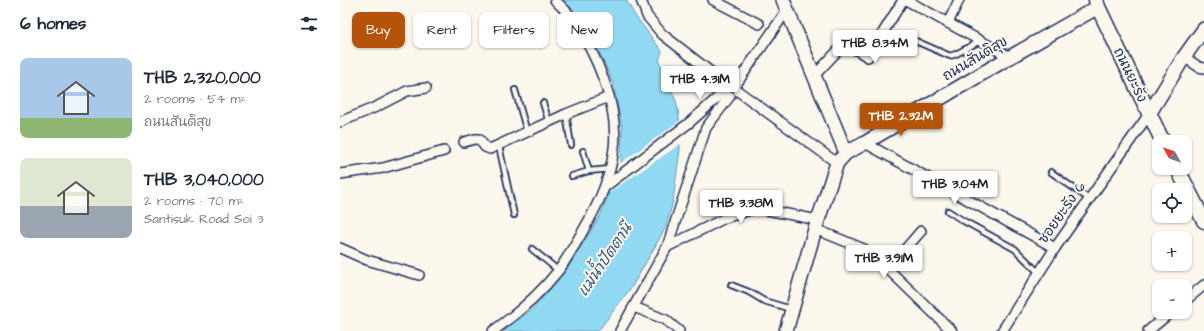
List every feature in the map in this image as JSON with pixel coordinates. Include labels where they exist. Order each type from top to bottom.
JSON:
[{"type":"main road","name":"ถนนยะรัง","points":[[1095,2],[1160,135]]},
{"type":"main road","points":[[1181,175],[1204,221]]},
{"type":"street","points":[[493,331],[516,315],[541,291],[559,270],[591,219],[609,184],[614,147],[614,121],[606,83],[591,50],[571,16],[555,0]]},
{"type":"street","points":[[641,0],[647,16],[662,34],[731,89],[841,158]]},
{"type":"street","points":[[713,0],[759,24]]},
{"type":"street","points":[[814,76],[845,42],[868,57],[903,0]]},
{"type":"street","points":[[906,0],[1010,57]]},
{"type":"street","points":[[948,23],[959,0]]},
{"type":"street","name":"ถนนสันติสุข","points":[[841,158],[1010,57],[1095,2]]},
{"type":"street","points":[[620,331],[667,247],[706,128],[785,5]]},
{"type":"street","points":[[785,5],[814,76],[841,158],[817,224],[786,331]]},
{"type":"street","points":[[1149,114],[1184,57],[1204,29]]},
{"type":"street","points":[[1184,57],[1199,67],[1204,68]]},
{"type":"street","points":[[340,122],[376,108],[407,91],[426,88]]},
{"type":"street","points":[[609,184],[697,117],[731,89]]},
{"type":"street","points":[[464,142],[477,138],[488,149],[499,146],[566,114],[609,97]]},
{"type":"street","name":"ซอยยะรัง 6","points":[[1002,331],[1054,248],[1149,114]]},
{"type":"street","points":[[697,117],[706,128]]},
{"type":"street","points":[[865,144],[1054,248]]},
{"type":"street","points":[[340,174],[383,168],[444,150]]},
{"type":"street","points":[[667,247],[725,218],[756,208],[817,224],[864,249],[888,269],[952,331]]},
{"type":"street","points":[[888,269],[921,231]]},
{"type":"street","points":[[340,248],[367,260],[419,275]]},
{"type":"street","points":[[1192,295],[1204,285]]},
{"type":"street","points":[[634,307],[661,318],[679,331]]},
{"type":"street","points":[[1148,331],[1163,319]]},
{"type":"lane","points":[[911,39],[950,56],[980,41]]},
{"type":"lane","points":[[515,90],[527,132]]},
{"type":"lane","points":[[543,103],[549,122]]},
{"type":"lane","points":[[566,114],[572,145]]},
{"type":"lane","points":[[499,146],[514,215]]},
{"type":"lane","points":[[583,150],[589,171]]},
{"type":"lane","points":[[572,176],[589,171],[610,169]]},
{"type":"lane","points":[[1052,172],[1089,199]]},
{"type":"lane","points":[[948,211],[1014,249],[1038,273]]},
{"type":"lane","points":[[532,249],[559,270]]},
{"type":"lane","points":[[730,285],[749,292],[764,301],[792,309]]},
{"type":"water","name":"แม่น้ำปัตตานี","points":[[563,0],[626,0],[636,17],[662,51],[659,61],[676,101],[679,116],[680,149],[673,201],[666,227],[633,285],[598,331],[503,331],[534,308],[569,266],[600,216],[621,163],[622,126],[613,83],[597,48],[613,48],[613,12],[573,12]]},
{"type":"pier","points":[[681,120],[682,143],[607,194],[618,165]]}]
